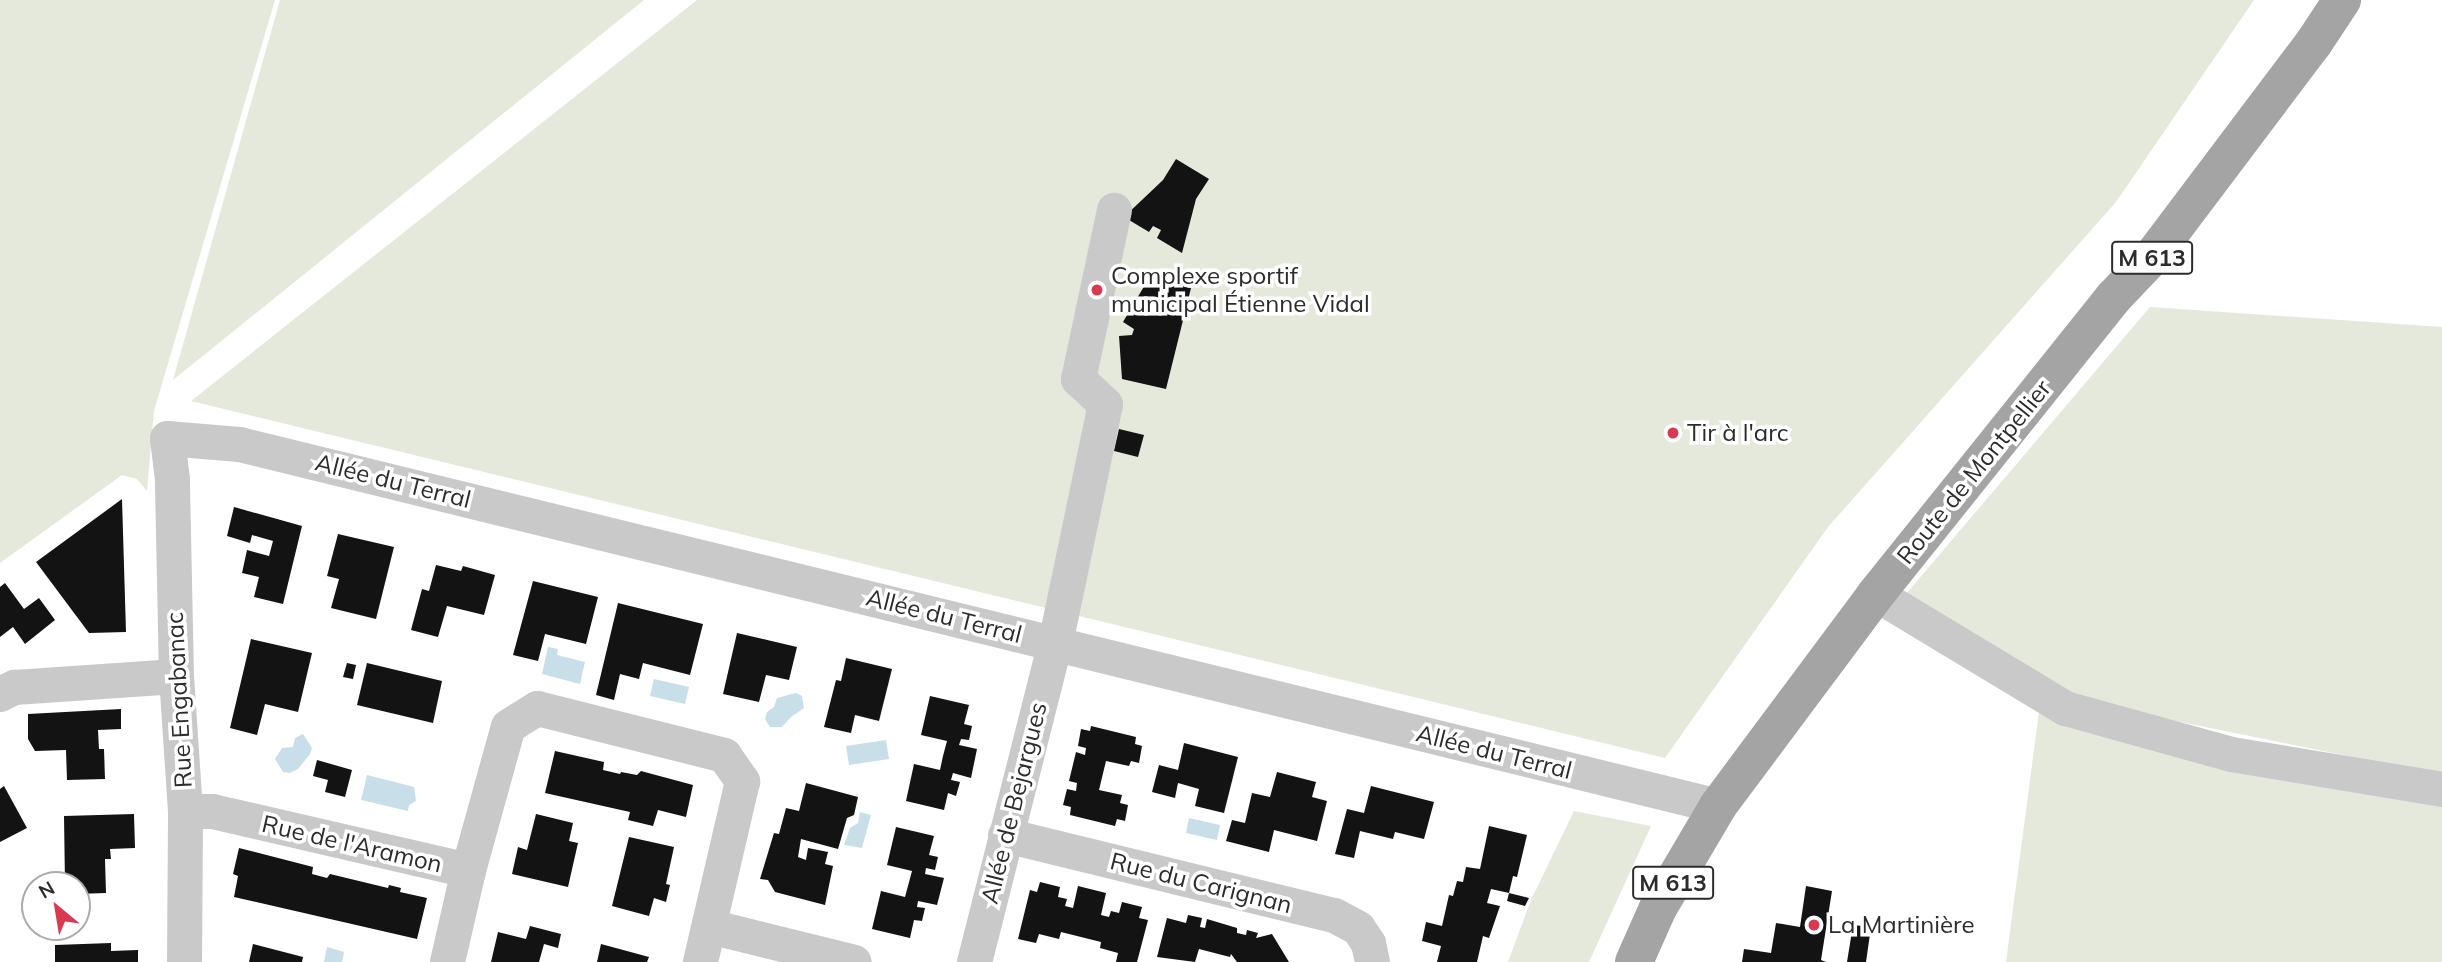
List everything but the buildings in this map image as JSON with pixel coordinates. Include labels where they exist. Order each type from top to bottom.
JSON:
[{"type":"main road","name":"Route de Montpellier","points":[[1634,962],[1658,908],[1718,806],[1877,594],[2114,297],[2153,256],[2313,44],[2342,0]]},
{"type":"street","name":"Allée de Bejargues","points":[[974,962],[1004,835],[1055,643],[1104,404],[1078,379],[1114,210]]},
{"type":"street","name":"Allée du Terral","points":[[167,438],[239,444],[1718,806]]},
{"type":"street","name":"Rue Engabanac","points":[[167,438],[172,479],[176,676],[185,811],[184,962]]},
{"type":"street","points":[[1877,594],[2065,708],[2231,754],[2442,789]]},
{"type":"street","points":[[0,694],[15,687],[176,676]]},
{"type":"street","points":[[468,870],[508,726],[537,708],[724,755],[742,781],[699,962]]},
{"type":"street","name":"Rue de l'Aramon","points":[[185,811],[212,811],[468,870],[447,962]]},
{"type":"street","name":"Rue du Carignan","points":[[1004,835],[1334,915],[1358,928],[1368,943],[1372,962]]},
{"type":"street","points":[[709,926],[854,962]]},
{"type":"shaded area","points":[[0,0],[275,0],[154,411],[147,491],[137,479],[122,475],[0,563]]},
{"type":"shaded area","points":[[280,0],[644,0],[173,380]]},
{"type":"shaded area","name":"Complexe sportif municipal Étienne Vidal","points":[[697,0],[2254,0],[2116,202],[1828,527],[1665,758],[191,401]]},
{"type":"shaded area","points":[[2150,307],[2442,327],[2442,775],[2067,699],[1900,601]]},
{"type":"shaded area","points":[[2039,712],[2442,798],[2442,962],[2006,962]]},
{"type":"shaded area","points":[[1574,811],[1651,826],[1589,962],[1508,962],[1531,900]]},
{"type":"water","points":[[548,647],[558,649],[557,655],[585,662],[580,684],[542,674]]},
{"type":"water","points":[[654,679],[689,687],[685,704],[650,696]]},
{"type":"water","points":[[796,693],[802,696],[804,708],[782,727],[770,727],[765,719],[777,698]]},
{"type":"water","points":[[303,734],[312,748],[310,754],[298,769],[290,773],[283,772],[275,759],[282,748],[293,747],[295,738]]},
{"type":"water","points":[[886,740],[889,759],[849,765],[846,746]]},
{"type":"water","points":[[367,775],[414,787],[416,801],[409,805],[408,811],[361,800]]},
{"type":"water","points":[[860,812],[871,815],[862,848],[844,845],[850,828],[858,823]]},
{"type":"water","points":[[1189,818],[1220,825],[1217,840],[1186,833]]},
{"type":"water","points":[[327,947],[344,952],[342,962],[324,962]]},
{"type":"place","name":"Complexe sportif municipal Étienne Vidal","points":[[1097,290]]},
{"type":"place","name":"Tir à l'arc","points":[[1673,433]]},
{"type":"place","name":"La Martinière","points":[[1814,925]]}]
